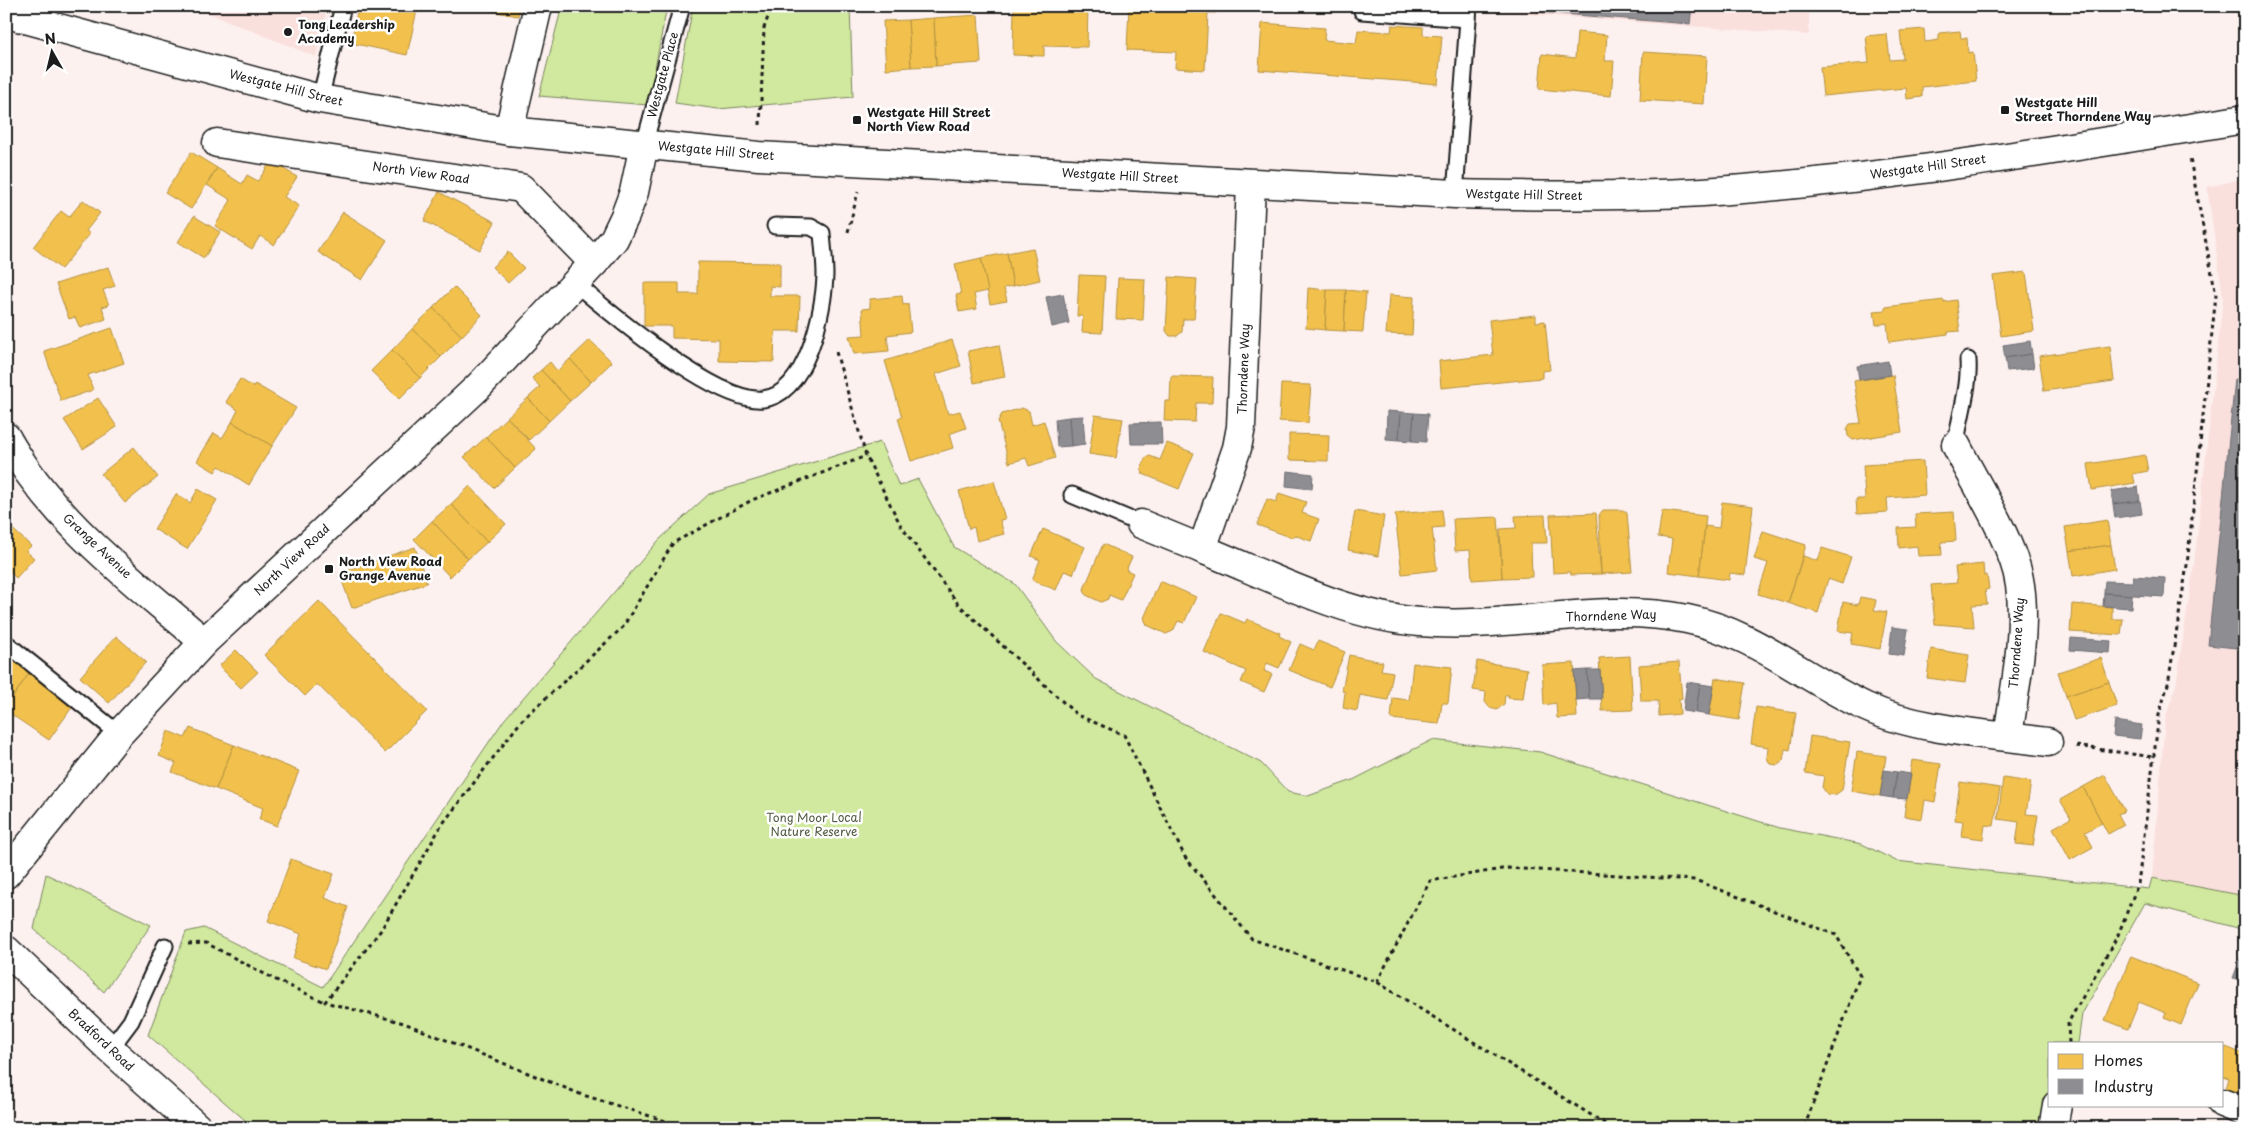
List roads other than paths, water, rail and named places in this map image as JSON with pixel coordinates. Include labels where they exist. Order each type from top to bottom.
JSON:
[{"type":"main road","points":[[509,131],[538,6]]},
{"type":"main road","name":"Westgate Hill Street","points":[[6,11],[18,17],[320,99],[509,131],[759,156],[868,160],[1251,184],[1455,194],[1567,197],[1703,192],[1879,175],[2245,119]]},
{"type":"main road","name":"North View Road","points":[[217,143],[522,188],[594,262]]},
{"type":"main road","name":"North View Road","points":[[6,874],[118,734],[204,642],[478,387],[594,262],[614,238],[625,216],[634,192],[644,144]]},
{"type":"main road","name":"Thorndene Way","points":[[1202,549],[1237,448],[1241,427],[1251,184]]},
{"type":"main road","name":"Grange Avenue","points":[[6,437],[22,466],[56,507],[103,553],[204,642]]},
{"type":"main road","name":"Thorndene Way","points":[[1956,445],[2015,562],[2022,594],[2019,652],[2008,736]]},
{"type":"main road","name":"Thorndene Way","points":[[1141,524],[1356,610],[1420,622],[1455,624],[1626,614],[1662,614],[1690,619],[1745,638],[1842,695],[1904,722],[2048,742]]},
{"type":"main road","name":"Bradford Road","points":[[6,950],[110,1049],[198,1128]]},
{"type":"main road","points":[[2224,1104],[2245,1112]]},
{"type":"main road","points":[[2053,1128],[2057,1106]]},
{"type":"lane","points":[[320,99],[343,6]]},
{"type":"lane","name":"Westgate Place","points":[[644,144],[682,6]]},
{"type":"lane","points":[[1362,11],[1469,13],[1455,194]]},
{"type":"lane","points":[[575,283],[635,334],[686,368],[737,395],[763,399],[784,391],[805,362],[821,316],[825,275],[822,233],[811,227],[775,226]]},
{"type":"lane","points":[[1956,445],[1958,426],[1969,380],[1968,360]]},
{"type":"lane","points":[[1072,495],[1141,524]]},
{"type":"lane","points":[[6,643],[118,734]]},
{"type":"lane","points":[[110,1049],[131,1021],[165,946]]},
{"type":"place","name":"Tong Leadership Academy","points":[[288,32]]},
{"type":"place","name":"Westgate Hill Street Thorndene Way","points":[[2005,110]]},
{"type":"place","name":"Westgate Hill Street North View Road","points":[[857,120]]},
{"type":"place","name":"North View Road Grange Avenue","points":[[329,569]]},
{"type":"park label","name":"Tong Moor Local Nature Reserve","points":[[814,825]]}]
